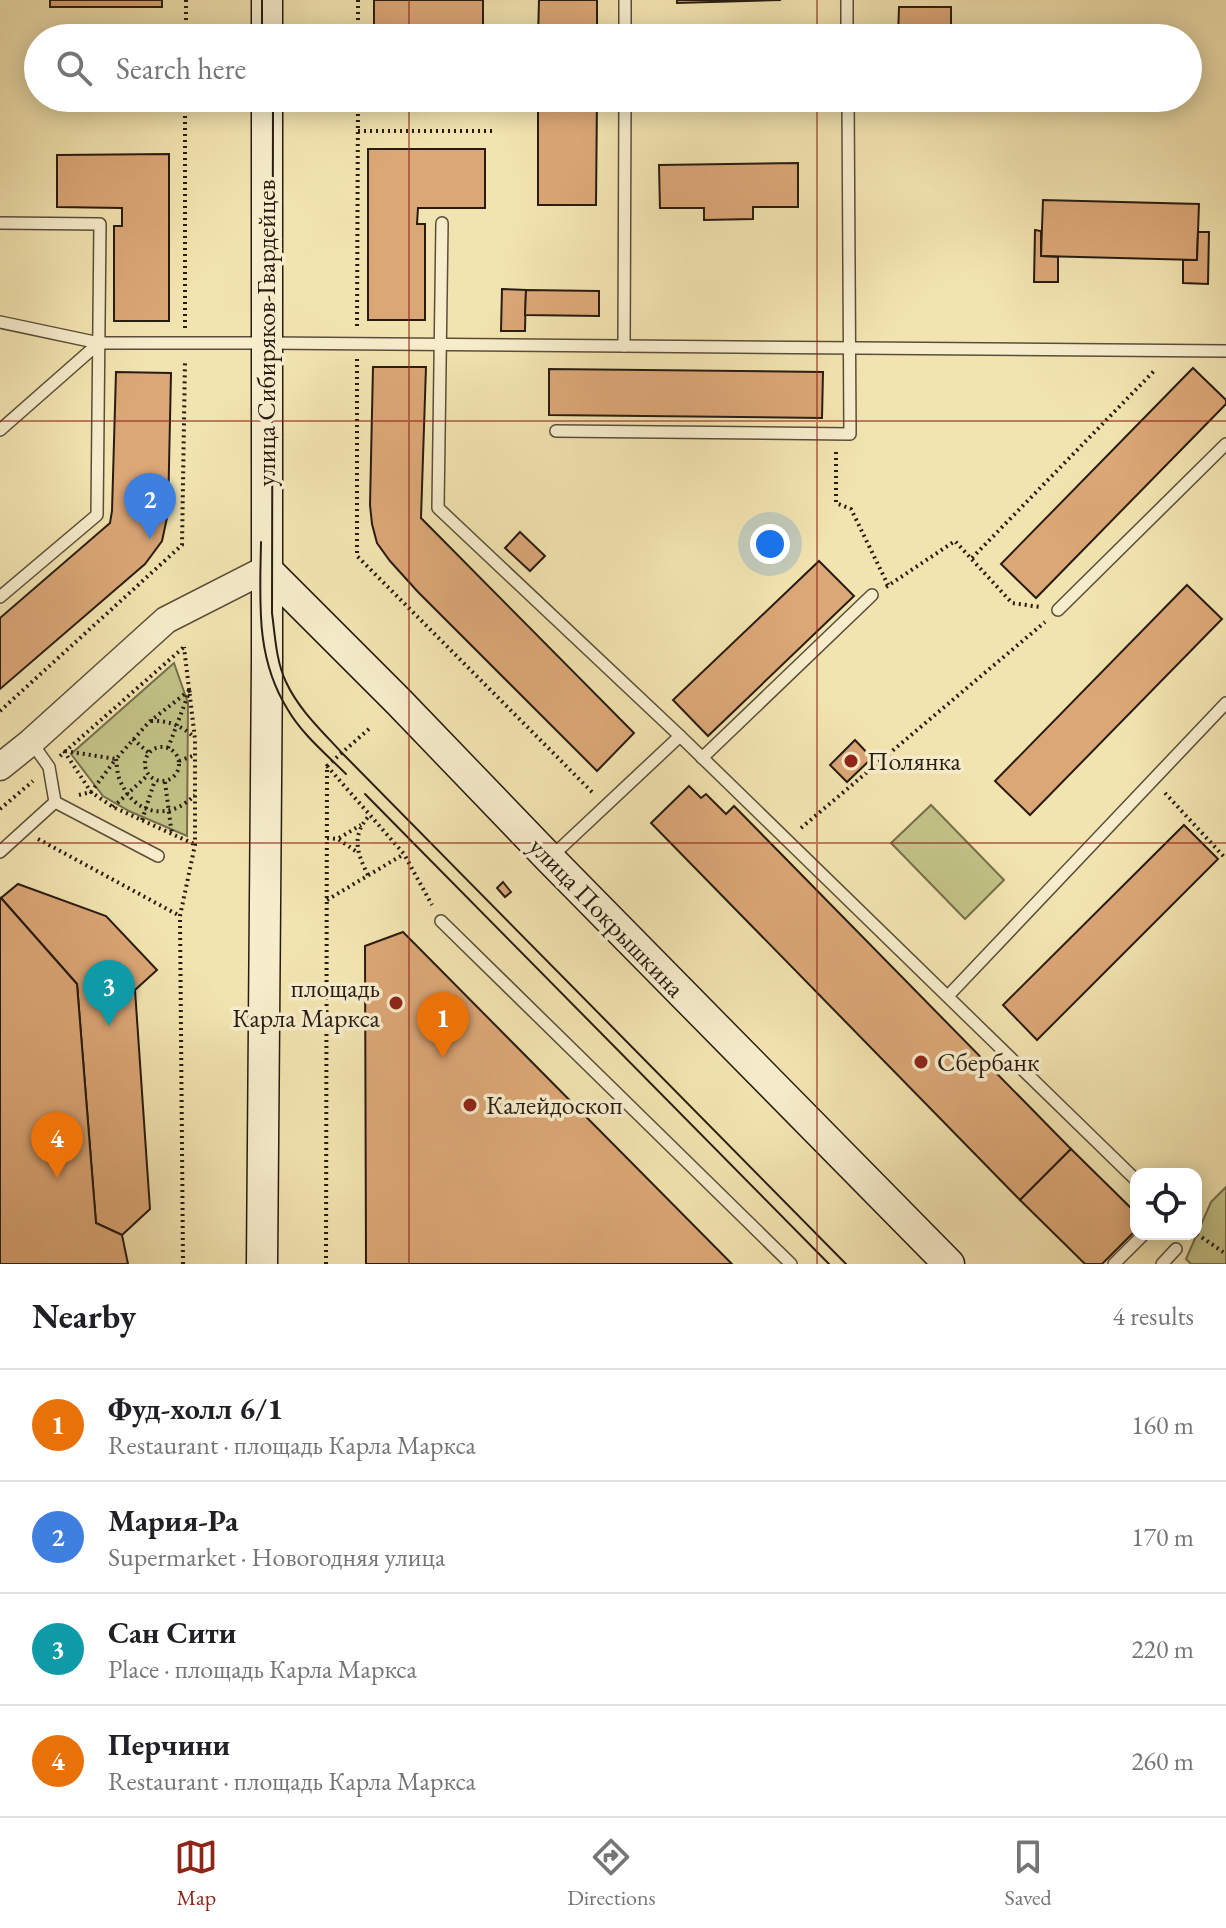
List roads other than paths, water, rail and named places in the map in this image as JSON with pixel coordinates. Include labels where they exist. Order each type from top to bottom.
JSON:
[{"type":"main road","points":[[267,0],[267,24]]},
{"type":"main road","name":"улица Сибиряков-Гвардейцев","points":[[266,569],[267,112]]},
{"type":"main road","points":[[262,1264],[266,569]]},
{"type":"main road","name":"улица Покрышкина","points":[[266,569],[949,1264]]},
{"type":"street","points":[[0,767],[166,620],[266,569]]},
{"type":"lane","points":[[625,0],[625,24]]},
{"type":"lane","points":[[847,0],[847,24]]},
{"type":"lane","points":[[624,346],[625,112]]},
{"type":"lane","points":[[556,431],[850,434],[848,112]]},
{"type":"lane","points":[[0,223],[100,224],[97,515],[0,597]]},
{"type":"lane","points":[[442,223],[438,508],[680,736],[1130,1174]]},
{"type":"lane","points":[[0,322],[99,343],[1226,351]]},
{"type":"lane","points":[[0,430],[99,343]]},
{"type":"lane","points":[[1058,610],[1226,444]]},
{"type":"lane","points":[[702,758],[872,595]]},
{"type":"lane","points":[[948,996],[1226,703]]},
{"type":"lane","points":[[550,859],[680,736]]},
{"type":"lane","points":[[31,742],[49,767],[55,802]]},
{"type":"lane","points":[[0,852],[55,802]]},
{"type":"lane","points":[[55,802],[158,856]]},
{"type":"lane","points":[[441,921],[791,1264]]},
{"type":"lane","points":[[1114,1264],[1138,1240]]},
{"type":"lane","points":[[1162,1264],[1176,1249]]},
{"type":"tram line","points":[[262,0],[262,24]]},
{"type":"tram line","points":[[273,112],[272,613],[278,657],[286,682],[304,711],[342,753],[846,1264]]},
{"type":"tram line","points":[[261,542],[262,629],[277,690],[294,719],[346,774]]},
{"type":"tram line","points":[[365,794],[829,1264]]},
{"type":"place","name":"Мария-Ра","points":[[150,539]]},
{"type":"place","name":"Полянка","points":[[851,761]]},
{"type":"place","name":"площадь Карла Маркса","points":[[396,1003]]},
{"type":"place","name":"Сан Сити","points":[[109,1026]]},
{"type":"place","name":"Фуд-холл 6/1","points":[[443,1058]]},
{"type":"place","name":"Сбербанк","points":[[921,1062]]},
{"type":"place","name":"Калейдоскоп","points":[[470,1105]]},
{"type":"place","name":"Перчини","points":[[57,1178]]}]
